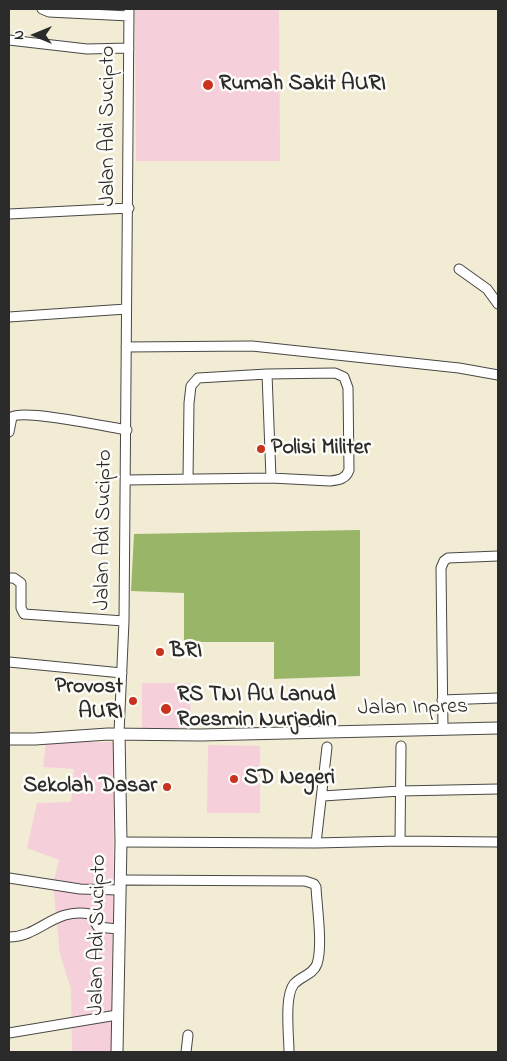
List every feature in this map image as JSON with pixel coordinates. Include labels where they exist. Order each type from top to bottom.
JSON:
[{"type":"main road","name":"Jalan Inpres","points":[[9,739],[119,733],[201,735],[498,728]]},
{"type":"main road","name":"Jalan Adi Sucipto","points":[[117,1052],[121,842],[119,733]]},
{"type":"street","points":[[42,9],[49,12],[129,12]]},
{"type":"street","name":"Jalan Adi Sucipto","points":[[119,733],[124,622],[127,430],[126,309],[129,208],[127,159],[129,12]]},
{"type":"street","points":[[9,40],[87,49],[129,48]]},
{"type":"street","points":[[9,214],[129,208]]},
{"type":"street","points":[[459,269],[487,289],[498,304]]},
{"type":"street","points":[[9,317],[126,309]]},
{"type":"street","points":[[126,346],[252,346],[498,372]]},
{"type":"street","points":[[267,374],[271,478]]},
{"type":"street","points":[[126,480],[271,478],[340,480],[348,474],[349,470],[348,388],[344,377],[335,374],[267,374],[198,378],[191,386],[188,479]]},
{"type":"street","points":[[9,432],[12,417],[18,414],[51,417],[127,430]]},
{"type":"street","points":[[443,729],[441,568],[444,561],[448,558],[498,556]]},
{"type":"street","points":[[9,578],[14,578],[21,583],[21,608],[24,614],[124,622]]},
{"type":"street","points":[[9,662],[122,673]]},
{"type":"street","points":[[442,700],[498,698]]},
{"type":"street","points":[[400,841],[401,746]]},
{"type":"street","points":[[316,843],[323,796],[327,747]]},
{"type":"street","points":[[323,796],[400,791],[498,789]]},
{"type":"street","points":[[121,842],[498,842]]},
{"type":"street","points":[[9,878],[80,889],[120,885],[305,881],[314,884],[316,887],[318,958],[315,969],[295,982],[291,988],[289,1000],[289,1052]]},
{"type":"street","points":[[9,937],[25,934],[59,916],[81,913],[92,915],[98,927],[118,929]]},
{"type":"street","points":[[9,1033],[117,1015]]},
{"type":"street","points":[[186,1052],[188,1035]]},
{"type":"shaded area","name":"Rumah Sakit AURI","points":[[135,9],[279,9],[280,161],[136,161]]},
{"type":"shaded area","name":"RS TNI AU Lanud Roesmin Nurjadin","points":[[142,683],[190,683],[191,728],[142,728]]},
{"type":"shaded area","points":[[46,742],[114,742],[112,1052],[72,1052],[71,989],[60,954],[53,884],[59,860],[27,848],[37,803],[71,802],[74,769],[43,767]]},
{"type":"shaded area","name":"SD Negeri","points":[[208,745],[260,746],[260,813],[207,813]]},
{"type":"green space","points":[[360,530],[360,676],[274,679],[274,642],[184,642],[184,593],[131,591],[134,534]]},
{"type":"place","name":"Rumah Sakit AURI","points":[[208,85]]},
{"type":"place","name":"Polisi Militer","points":[[261,449]]},
{"type":"place","name":"BRI","points":[[160,652]]},
{"type":"place","name":"Provost AURI","points":[[133,701]]},
{"type":"place","name":"RS TNI AU Lanud Roesmin Nurjadin","points":[[166,709]]},
{"type":"place","name":"SD Negeri","points":[[234,779]]},
{"type":"place","name":"Sekolah Dasar","points":[[167,787]]}]
